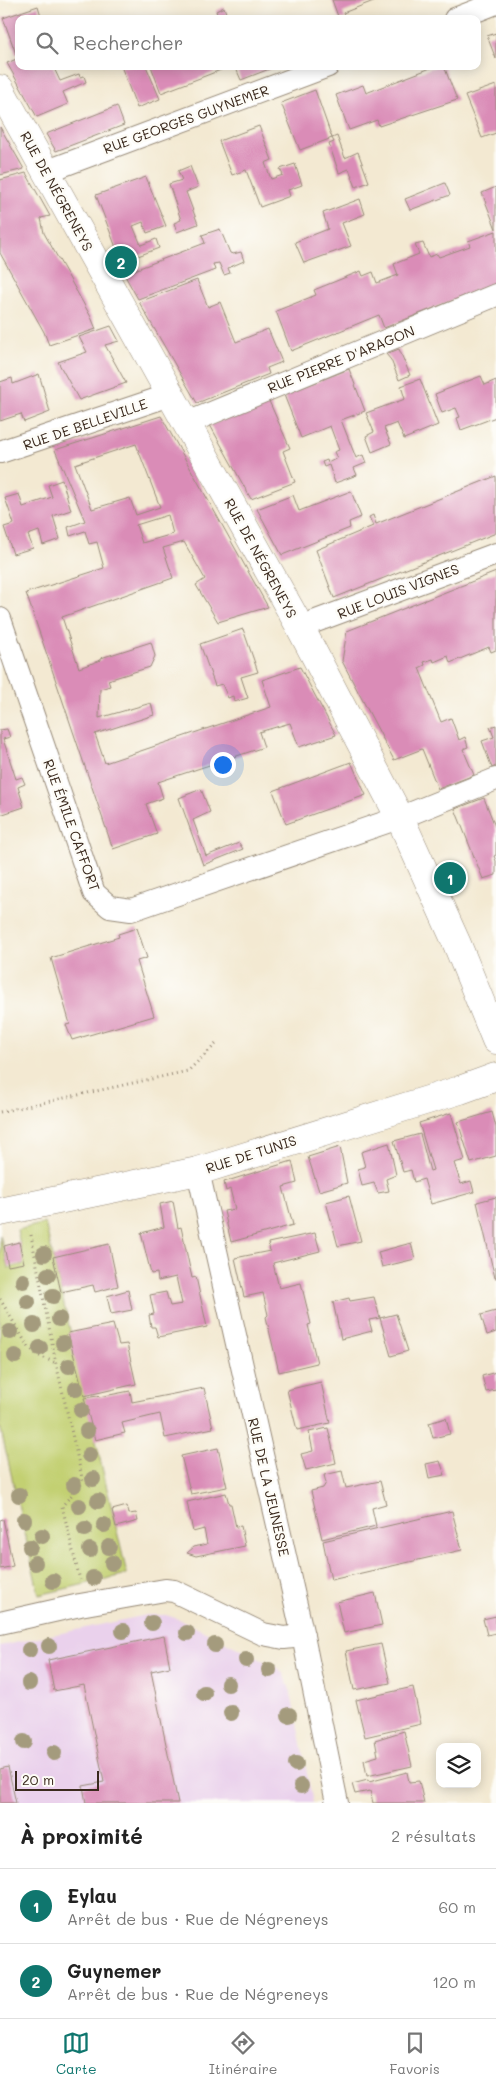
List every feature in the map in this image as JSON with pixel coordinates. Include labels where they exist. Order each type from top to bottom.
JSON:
[{"type":"street","points":[[465,15],[496,3]]},
{"type":"street","name":"RUE GEORGES GUYNEMER","points":[[45,172],[317,70]]},
{"type":"street","name":"RUE DE NÉGRENEYS","points":[[0,89],[105,276],[185,424],[300,627],[400,818],[457,944],[496,1040]]},
{"type":"street","name":"RUE PIERRE D'ARAGON","points":[[185,424],[496,295]]},
{"type":"street","name":"RUE DE BELLEVILLE","points":[[0,452],[158,399],[168,393]]},
{"type":"street","name":"RUE LOUIS VIGNES","points":[[300,627],[496,554]]},
{"type":"street","name":"RUE ÉMILE CAFFORT","points":[[0,620],[94,893],[110,907],[131,910],[400,818],[496,779]]},
{"type":"street","name":"RUE DE TUNIS","points":[[12,1210],[198,1171],[460,1090],[496,1077]]},
{"type":"street","name":"RUE DE LA JEUNESSE","points":[[198,1171],[303,1636],[337,1803]]},
{"type":"street","points":[[0,1623],[80,1605],[165,1590],[174,1591],[263,1634],[284,1638],[303,1636]]},
{"type":"path","points":[[0,1112],[188,1071],[217,1044]]},
{"type":"path","points":[[12,1210],[56,1363],[83,1482],[62,1506],[82,1585],[80,1605]]},
{"type":"path","points":[[0,1298],[27,1346],[37,1355],[56,1363]]},
{"type":"shaded area","points":[[147,1615],[166,1615],[181,1620],[274,1666],[282,1672],[290,1689],[313,1803],[0,1803],[0,1646]]},
{"type":"green space","points":[[45,1223],[127,1574],[39,1595],[0,1426],[0,1235],[8,1268],[24,1264],[17,1230]]},
{"type":"building","points":[[332,0],[376,0],[343,13],[344,15],[338,15]]},
{"type":"building","points":[[38,6],[41,15],[15,15],[15,51],[3,18]]},
{"type":"building","points":[[224,7],[227,15],[218,15],[216,11]]},
{"type":"building","points":[[496,33],[496,59],[487,36]]},
{"type":"building","points":[[15,60],[15,70],[55,70],[60,81],[79,74],[80,77],[84,76],[86,82],[63,92],[68,104],[37,117],[7,63]]},
{"type":"building","points":[[123,70],[148,70],[160,99],[137,108]]},
{"type":"building","points":[[152,70],[221,70],[161,93]]},
{"type":"building","points":[[237,70],[267,70],[241,80]]},
{"type":"building","points":[[426,70],[446,70],[457,100],[379,126],[377,120],[349,130],[336,95],[363,85],[366,93]]},
{"type":"building","points":[[496,85],[496,133],[482,138],[465,96]]},
{"type":"building","points":[[315,90],[332,138],[300,150],[281,103]]},
{"type":"building","points":[[117,106],[124,125],[56,151],[46,134]]},
{"type":"building","points":[[259,126],[272,160],[265,163],[271,179],[283,175],[280,169],[295,164],[302,185],[288,190],[290,196],[260,207],[246,170],[232,175],[219,141]]},
{"type":"building","points":[[0,127],[24,169],[0,175]]},
{"type":"building","points":[[337,136],[345,158],[358,152],[369,182],[356,187],[349,169],[339,173],[329,144],[334,142],[332,138]]},
{"type":"building","points":[[190,166],[198,187],[186,192],[198,224],[177,232],[174,223],[181,220],[169,184],[182,180],[178,171]]},
{"type":"building","points":[[26,173],[50,216],[41,218],[44,233],[96,329],[49,345],[44,332],[0,253],[0,180]]},
{"type":"building","points":[[146,177],[166,226],[147,233],[143,222],[133,226],[141,245],[156,239],[159,248],[138,256],[136,252],[120,258],[96,195]]},
{"type":"building","points":[[445,183],[450,195],[410,210],[405,199]]},
{"type":"building","points":[[496,187],[496,229],[482,193]]},
{"type":"building","points":[[360,199],[365,214],[342,223],[351,246],[304,263],[295,242],[328,229],[323,213]]},
{"type":"building","points":[[220,229],[230,253],[241,252],[244,261],[228,268],[230,273],[224,275],[219,263],[213,264],[215,270],[138,299],[124,274],[205,243],[202,235]]},
{"type":"building","points":[[496,231],[496,283],[384,328],[379,315],[291,351],[276,311],[316,295],[314,290],[361,271],[363,276],[373,272],[377,283],[398,275],[394,264],[419,254],[415,245],[423,243],[429,257],[437,254],[439,257],[470,246],[468,241]]},
{"type":"building","points":[[197,280],[208,307],[220,302],[236,342],[268,329],[282,362],[267,368],[269,374],[197,403],[139,302]]},
{"type":"building","points":[[111,326],[119,341],[105,345],[126,383],[79,400],[58,362],[87,352],[79,337]]},
{"type":"building","points":[[399,349],[410,375],[399,380],[391,360],[386,354]]},
{"type":"building","points":[[349,369],[365,411],[341,420],[356,458],[363,455],[366,463],[354,468],[357,475],[335,483],[329,465],[324,467],[322,462],[327,460],[328,463],[337,458],[334,452],[339,450],[330,426],[301,438],[284,395]]},
{"type":"building","points":[[39,374],[50,412],[24,422],[21,414],[0,421],[0,382],[12,378],[13,384]]},
{"type":"building","points":[[481,376],[485,385],[496,380],[496,417],[461,430],[457,418],[460,417],[456,408],[442,413],[435,394]]},
{"type":"building","points":[[420,379],[438,425],[404,439],[397,423],[384,428],[391,444],[372,452],[366,436],[374,432],[366,413],[405,399],[401,386]]},
{"type":"building","points":[[269,401],[290,448],[283,451],[295,482],[251,499],[210,425]]},
{"type":"building","points":[[161,416],[268,607],[218,622],[196,585],[205,579],[184,542],[163,548],[173,578],[62,617],[79,668],[101,660],[101,658],[151,642],[155,656],[150,667],[108,680],[110,686],[100,689],[99,718],[151,703],[154,715],[95,734],[105,763],[271,707],[262,680],[300,667],[336,735],[299,747],[290,723],[259,732],[264,747],[158,782],[163,798],[146,804],[157,834],[113,849],[26,593],[104,568],[97,542],[89,544],[85,531],[70,536],[68,527],[85,521],[55,450]],"holes":[[[136,444],[160,507],[136,515],[130,498],[92,509],[75,464]],[[168,515],[173,534],[142,543],[136,525]]]},
{"type":"building","points":[[496,476],[496,533],[334,598],[316,550],[373,526],[369,517],[373,515],[376,524]]},
{"type":"building","points":[[62,480],[71,510],[53,516],[60,539],[43,545],[39,531],[28,535],[33,548],[13,554],[4,527],[14,524],[5,498],[19,494],[23,507],[52,497],[48,485]]},
{"type":"building","points":[[351,491],[361,517],[349,522],[350,528],[282,555],[257,509],[293,495],[299,511]]},
{"type":"building","points":[[496,572],[496,650],[491,652],[489,647],[450,663],[448,656],[434,662],[433,659],[424,662],[425,665],[419,668],[441,722],[451,718],[459,740],[465,737],[468,747],[463,749],[474,775],[438,789],[422,749],[394,760],[342,661],[347,631]]},
{"type":"building","points":[[243,629],[258,672],[241,677],[248,698],[234,702],[233,696],[228,698],[222,684],[215,686],[200,644]]},
{"type":"building","points":[[496,725],[496,766],[492,768],[482,741],[494,737],[490,727]]},
{"type":"building","points":[[7,729],[10,737],[3,739],[16,779],[22,777],[25,784],[18,787],[24,807],[0,815],[0,730]]},
{"type":"building","points":[[351,762],[366,795],[286,824],[273,791]]},
{"type":"building","points":[[201,789],[210,812],[193,820],[206,856],[239,843],[243,849],[203,865],[179,798]]},
{"type":"building","points":[[484,798],[496,829],[496,855],[494,856],[496,875],[483,879],[455,809]]},
{"type":"building","points":[[137,928],[147,958],[137,961],[154,1016],[72,1040],[66,1025],[70,1024],[51,958],[119,937],[118,934]]},
{"type":"building","points":[[492,1112],[496,1127],[496,1156],[471,1163],[458,1122]]},
{"type":"building","points":[[451,1113],[465,1160],[454,1163],[461,1184],[471,1181],[474,1192],[431,1204],[424,1179],[414,1182],[411,1170],[403,1172],[394,1141],[420,1134],[430,1171],[433,1170],[419,1123]]},
{"type":"building","points":[[389,1143],[396,1175],[386,1179],[389,1191],[378,1193],[374,1183],[362,1186],[358,1169],[365,1167],[361,1152]]},
{"type":"building","points":[[340,1147],[347,1183],[319,1191],[308,1157]]},
{"type":"building","points":[[292,1161],[297,1183],[283,1187],[293,1225],[231,1242],[224,1211],[235,1209],[230,1189],[226,1191],[224,1182]]},
{"type":"building","points":[[349,1196],[361,1241],[338,1246],[326,1202]]},
{"type":"building","points":[[496,1197],[496,1278],[495,1278],[477,1202]]},
{"type":"building","points":[[173,1201],[178,1228],[181,1227],[192,1278],[196,1277],[207,1327],[158,1337],[155,1327],[151,1327],[149,1315],[154,1314],[150,1295],[166,1292],[170,1306],[182,1304],[176,1277],[158,1281],[157,1273],[151,1274],[141,1233],[164,1227],[160,1204]]},
{"type":"building","points":[[315,1233],[320,1251],[273,1263],[279,1288],[301,1283],[311,1324],[308,1325],[317,1363],[279,1372],[266,1317],[268,1315],[263,1293],[244,1297],[235,1258],[270,1251],[268,1243]]},
{"type":"building","points":[[19,1242],[24,1263],[8,1266],[4,1246]]},
{"type":"building","points":[[411,1243],[415,1259],[382,1267],[378,1252]]},
{"type":"building","points":[[109,1244],[118,1286],[95,1292],[93,1285],[61,1292],[53,1257]]},
{"type":"building","points":[[128,1290],[132,1310],[111,1314],[107,1296]]},
{"type":"building","points":[[374,1297],[380,1318],[369,1320],[372,1331],[341,1339],[333,1302],[349,1298],[350,1301]]},
{"type":"building","points":[[496,1311],[496,1332],[487,1335],[481,1315]]},
{"type":"building","points":[[396,1314],[408,1351],[391,1356],[380,1318]]},
{"type":"building","points":[[113,1324],[119,1345],[127,1344],[136,1384],[84,1396],[68,1333]]},
{"type":"building","points":[[496,1372],[496,1390],[486,1392],[482,1376]]},
{"type":"building","points":[[321,1382],[330,1423],[297,1430],[287,1390]]},
{"type":"building","points":[[204,1388],[213,1428],[165,1438],[160,1414],[122,1423],[125,1433],[95,1440],[84,1398],[130,1391],[132,1402]]},
{"type":"building","points":[[446,1418],[450,1434],[433,1438],[429,1423]]},
{"type":"building","points":[[328,1428],[336,1463],[306,1470],[301,1454],[313,1451],[309,1432]]},
{"type":"building","points":[[218,1448],[227,1487],[191,1494],[181,1456]]},
{"type":"building","points":[[440,1461],[445,1475],[429,1478],[426,1464]]},
{"type":"building","points":[[342,1471],[346,1488],[380,1481],[386,1504],[372,1508],[376,1526],[322,1539],[311,1491],[323,1488],[326,1483],[324,1475]]},
{"type":"building","points":[[226,1493],[229,1504],[231,1504],[236,1527],[241,1526],[245,1546],[196,1556],[187,1553],[194,1547],[207,1544],[204,1529],[193,1532],[187,1502]]},
{"type":"building","points":[[127,1506],[129,1514],[136,1513],[138,1521],[116,1527],[112,1510]]},
{"type":"building","points":[[452,1511],[462,1550],[331,1580],[323,1541]]},
{"type":"building","points":[[3,1519],[13,1566],[0,1569],[0,1520]]},
{"type":"building","points":[[375,1593],[382,1625],[344,1633],[337,1602]]},
{"type":"building","points":[[496,1616],[496,1633],[487,1635],[483,1619]]},
{"type":"building","points":[[164,1636],[170,1667],[151,1671],[178,1803],[86,1803],[83,1786],[104,1782],[84,1685],[54,1691],[48,1660]]},
{"type":"building","points":[[381,1644],[390,1683],[354,1690],[346,1651]]},
{"type":"building","points":[[413,1687],[421,1724],[365,1737],[356,1700]]},
{"type":"building","points":[[404,1731],[412,1766],[367,1776],[364,1760],[378,1756],[375,1740]]},
{"type":"building","points":[[8,1767],[16,1803],[0,1803],[0,1769]]},
{"type":"building","points":[[407,1772],[409,1782],[419,1781],[424,1803],[373,1803],[370,1791],[355,1794],[352,1784],[368,1780],[369,1782]]},
{"type":"place","name":"Guynemer","points":[[121,262]]},
{"type":"place","name":"Eylau","points":[[450,878]]}]
